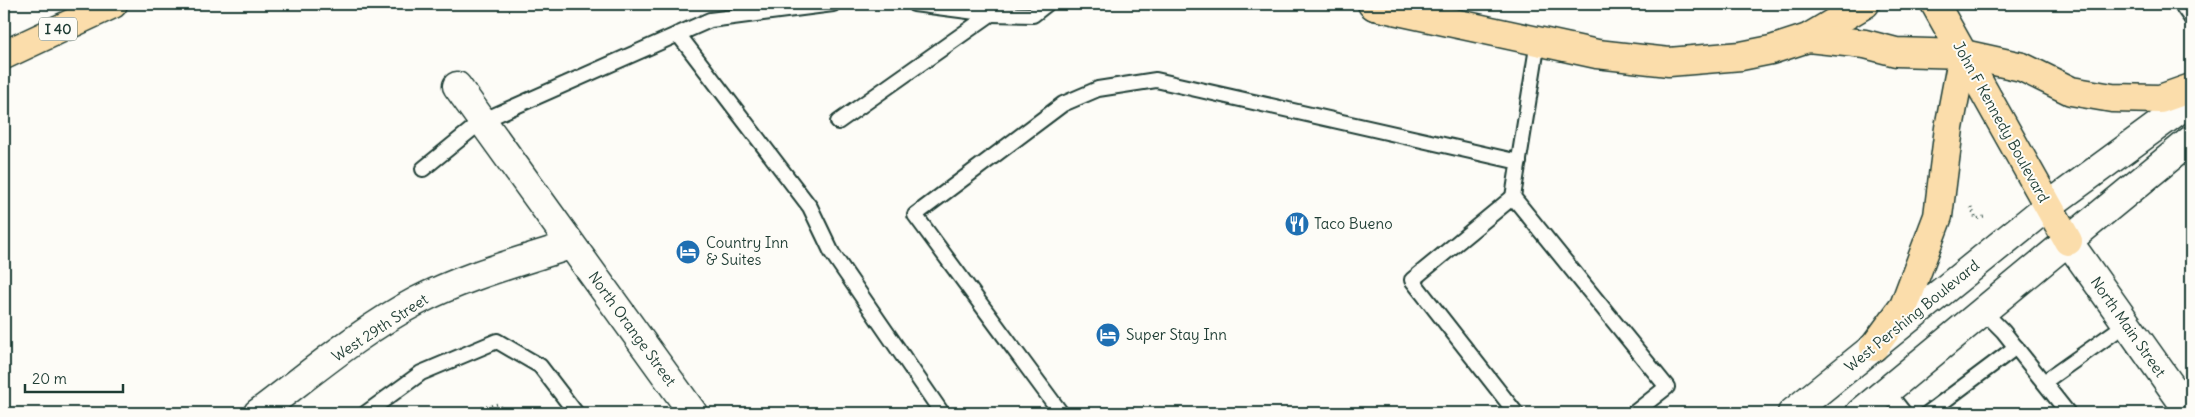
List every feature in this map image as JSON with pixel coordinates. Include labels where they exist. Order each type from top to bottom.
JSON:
[{"type":"main road","name":"I 40","points":[[4,55],[113,4]]},
{"type":"main road","points":[[1371,4],[1597,54],[1669,62],[1741,56],[1771,50],[1808,38],[1865,4]]},
{"type":"main road","name":"John F Kennedy Boulevard","points":[[1935,4],[1963,54],[2040,213],[2068,241]]},
{"type":"main road","points":[[1808,38],[1865,44],[1896,52],[1963,54],[2022,67],[2072,90],[2112,98],[2160,99],[2191,88]]},
{"type":"main road","points":[[1874,347],[1904,306],[1938,216],[1948,128],[1963,54]]},
{"type":"street","name":"North Orange Street","points":[[457,86],[693,413]]},
{"type":"street","name":"West Pershing Boulevard","points":[[1792,413],[2040,213],[2191,101]]},
{"type":"street","points":[[1860,413],[2191,140]]},
{"type":"street","name":"North Main Street","points":[[2068,241],[2191,413]]},
{"type":"street","name":"West 29th Street","points":[[258,413],[366,333],[416,302],[481,274],[570,245]]},
{"type":"lane","points":[[424,169],[482,121],[710,20],[832,4]]},
{"type":"lane","points":[[914,4],[991,14],[1033,15],[1047,4]]},
{"type":"lane","points":[[2181,4],[2191,18]]},
{"type":"lane","points":[[838,122],[991,14]]},
{"type":"lane","points":[[678,34],[810,207],[832,253],[942,413]]},
{"type":"lane","points":[[1516,413],[1412,280],[1514,197],[1538,41]]},
{"type":"lane","points":[[1060,413],[915,215],[1063,104],[1098,89],[1156,80],[1519,162]]},
{"type":"lane","points":[[1514,197],[1667,387],[1634,413]]},
{"type":"lane","points":[[1983,311],[2016,347],[2068,413]]},
{"type":"lane","points":[[2044,382],[2126,324]]},
{"type":"lane","points":[[366,413],[421,373],[497,341],[540,366],[576,413]]},
{"type":"lane","points":[[1928,413],[2016,347]]},
{"type":"lane","points":[[1886,390],[1904,413]]},
{"type":"path","points":[[462,413],[498,404],[504,413]]},
{"type":"place","name":"Taco Bueno","points":[[1297,224]]},
{"type":"place","name":"Country Inn & Suites","points":[[688,252]]},
{"type":"place","name":"Super Stay Inn","points":[[1108,335]]}]
